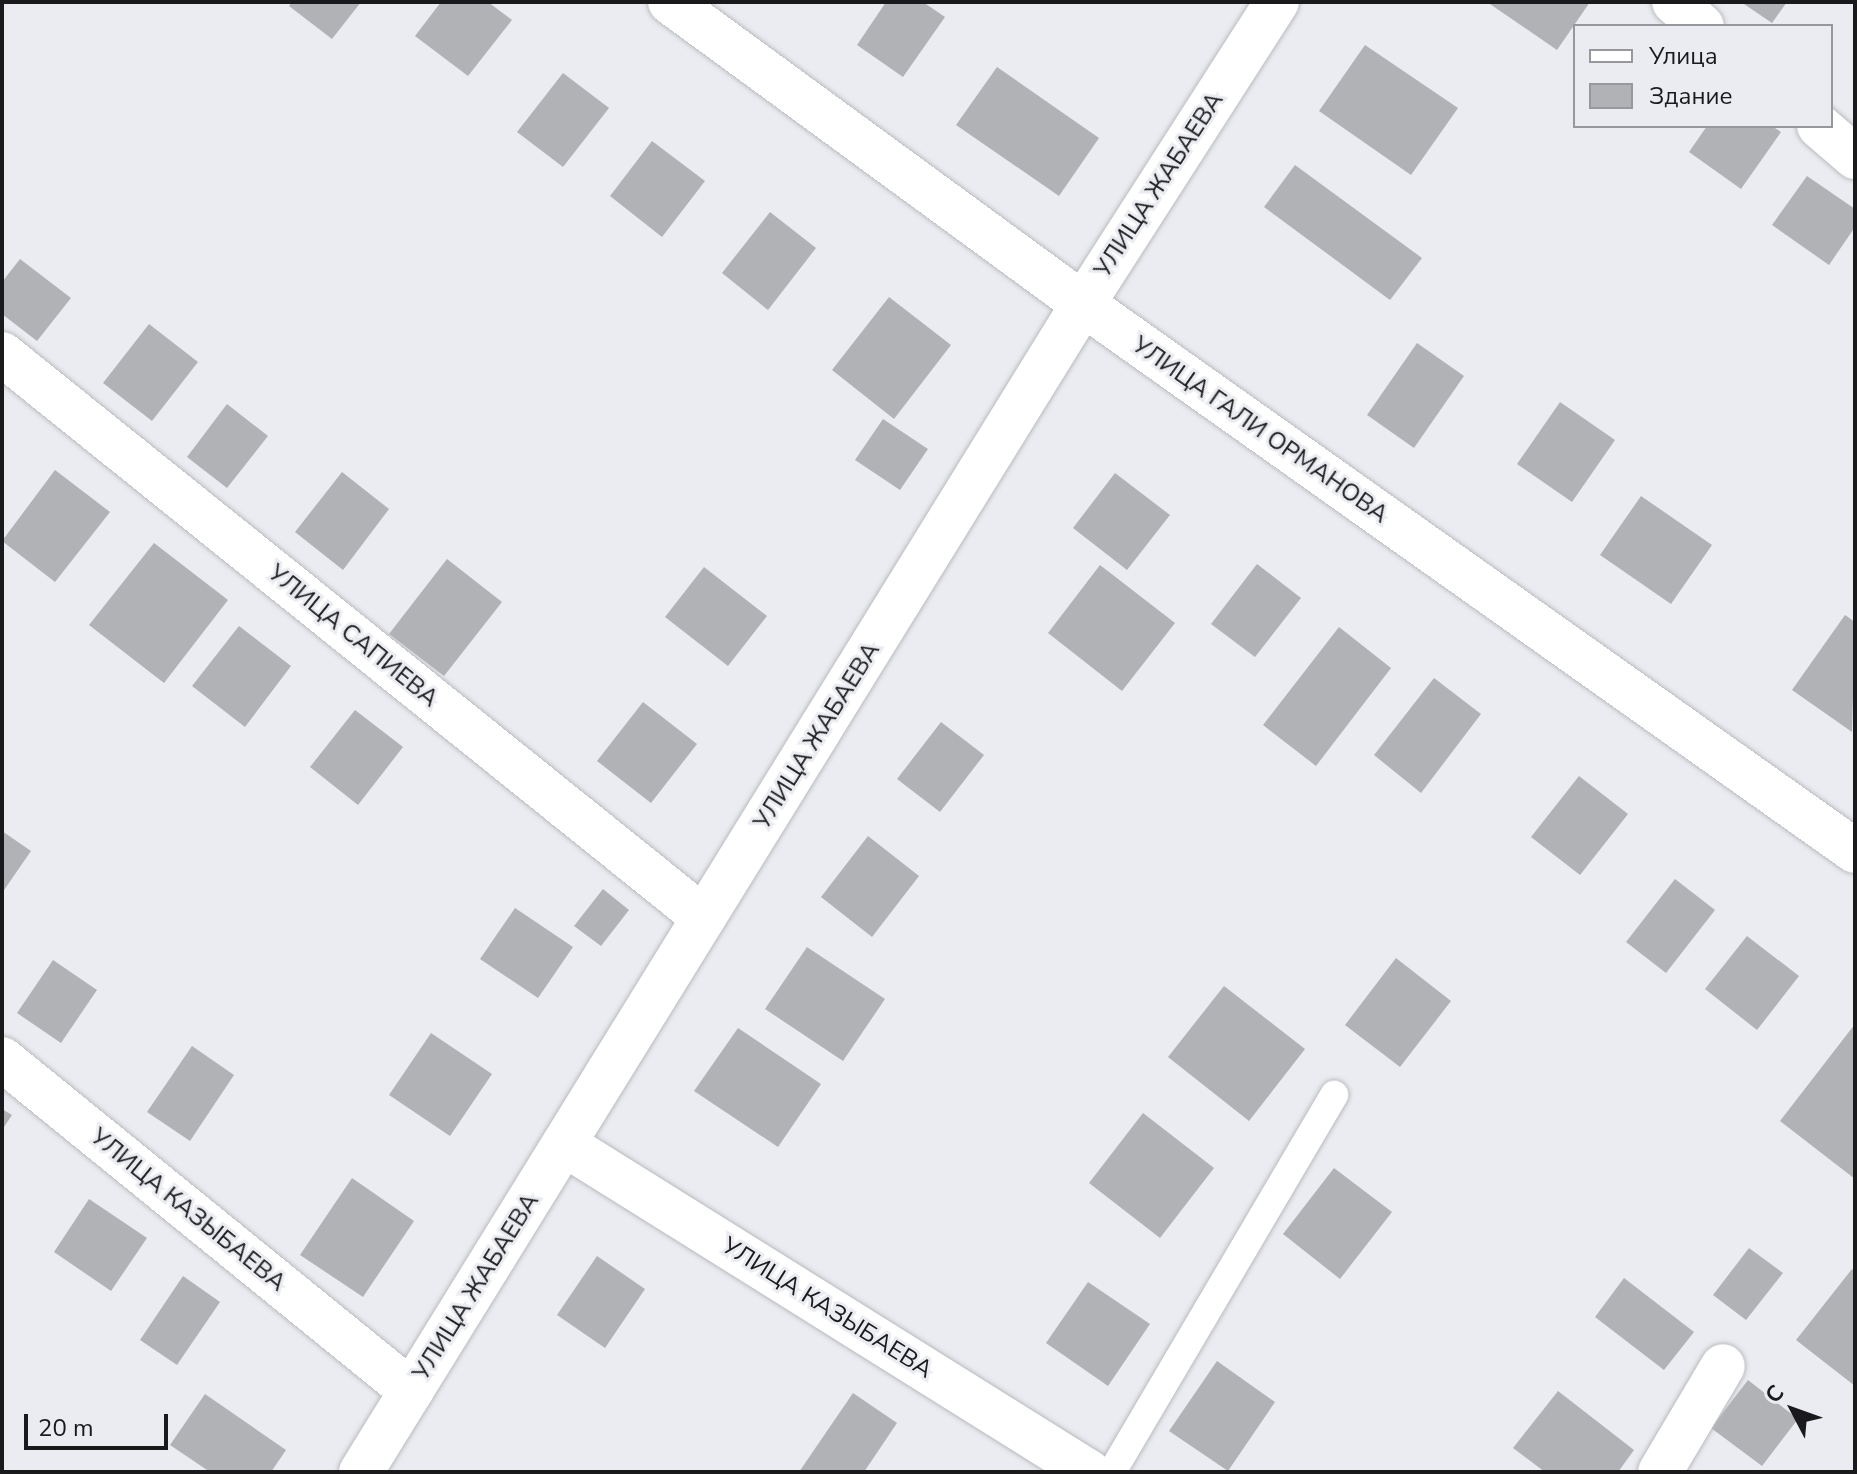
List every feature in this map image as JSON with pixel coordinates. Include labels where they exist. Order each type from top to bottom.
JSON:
[{"type":"street","name":"УЛИЦА ГАЛИ ОРМАНОВА","points":[[670,2],[1083,304],[1855,851]]},
{"type":"street","name":"УЛИЦА ЖАБАЕВА","points":[[361,1472],[1083,304],[1277,2]]},
{"type":"street","points":[[1674,2],[1700,24]]},
{"type":"street","points":[[1821,128],[1855,157]]},
{"type":"street","name":"УЛИЦА САПИЕВА","points":[[2,354],[704,918]]},
{"type":"street","name":"УЛИЦА КАЗЫБАЕВА","points":[[2,1059],[411,1391]]},
{"type":"street","name":"УЛИЦА КАЗЫБАЕВА","points":[[564,1144],[1089,1472]]},
{"type":"street","points":[[1660,1472],[1723,1366]]},
{"type":"lane","points":[[1112,1472],[1334,1095]]},
{"type":"building","points":[[292,2],[361,2],[332,39],[289,6]]},
{"type":"building","points":[[441,2],[488,2],[512,20],[468,76],[415,36]]},
{"type":"building","points":[[886,2],[923,2],[945,17],[903,77],[857,45]]},
{"type":"building","points":[[1487,2],[1590,2],[1557,50]]},
{"type":"building","points":[[1741,2],[1787,2],[1772,23]]},
{"type":"building","points":[[1365,45],[1458,108],[1411,175],[1319,111]]},
{"type":"building","points":[[997,67],[1099,138],[1059,196],[956,125]]},
{"type":"building","points":[[563,73],[609,108],[563,167],[517,132]]},
{"type":"building","points":[[1706,128],[1775,128],[1781,132],[1741,189],[1689,152]]},
{"type":"building","points":[[652,141],[705,181],[662,237],[610,196]]},
{"type":"building","points":[[1295,165],[1422,258],[1390,300],[1264,207]]},
{"type":"building","points":[[1807,176],[1855,209],[1855,227],[1829,265],[1772,225]]},
{"type":"building","points":[[770,212],[816,248],[768,310],[722,273]]},
{"type":"building","points":[[20,259],[71,298],[37,341],[2,314],[2,282]]},
{"type":"building","points":[[889,297],[951,345],[894,419],[832,370]]},
{"type":"building","points":[[149,324],[198,362],[152,421],[103,383]]},
{"type":"building","points":[[1417,343],[1464,376],[1414,448],[1367,415]]},
{"type":"building","points":[[1560,402],[1615,440],[1572,502],[1517,464]]},
{"type":"building","points":[[227,404],[268,436],[227,488],[187,457]]},
{"type":"building","points":[[883,419],[928,449],[900,490],[855,460]]},
{"type":"building","points":[[55,470],[110,512],[55,582],[2,541]]},
{"type":"building","points":[[342,472],[389,509],[343,570],[295,532]]},
{"type":"building","points":[[1115,473],[1170,515],[1127,570],[1073,528]]},
{"type":"building","points":[[1641,496],[1712,545],[1671,604],[1600,555]]},
{"type":"building","points":[[154,543],[228,600],[164,683],[89,625]]},
{"type":"building","points":[[447,559],[502,602],[444,676],[389,634]]},
{"type":"building","points":[[1257,564],[1301,598],[1255,657],[1211,624]]},
{"type":"building","points":[[1100,565],[1175,623],[1122,691],[1048,633]]},
{"type":"building","points":[[704,567],[767,616],[728,666],[665,617]]},
{"type":"building","points":[[1845,615],[1855,622],[1852,732],[1792,690]]},
{"type":"building","points":[[239,626],[291,666],[245,727],[192,686]]},
{"type":"building","points":[[1339,627],[1391,668],[1316,766],[1263,725]]},
{"type":"building","points":[[1434,678],[1481,714],[1421,793],[1374,755]]},
{"type":"building","points":[[643,702],[697,744],[651,803],[597,761]]},
{"type":"building","points":[[355,710],[403,747],[358,805],[310,767]]},
{"type":"building","points":[[941,722],[984,755],[940,812],[897,779]]},
{"type":"building","points":[[1579,776],[1628,814],[1580,875],[1531,837]]},
{"type":"building","points":[[2,831],[31,851],[2,893]]},
{"type":"building","points":[[868,836],[919,876],[872,937],[821,897]]},
{"type":"building","points":[[1675,879],[1715,910],[1666,973],[1626,942]]},
{"type":"building","points":[[603,889],[629,910],[601,946],[574,926]]},
{"type":"building","points":[[515,908],[573,947],[538,998],[480,959]]},
{"type":"building","points":[[1747,936],[1799,976],[1757,1030],[1705,989]]},
{"type":"building","points":[[807,947],[885,999],[843,1061],[765,1009]]},
{"type":"building","points":[[1396,958],[1451,1001],[1400,1067],[1345,1025]]},
{"type":"building","points":[[53,960],[97,990],[61,1043],[17,1013]]},
{"type":"building","points":[[1224,986],[1305,1049],[1249,1121],[1168,1057]]},
{"type":"building","points":[[1855,1024],[1855,1179],[1780,1121]]},
{"type":"building","points":[[738,1028],[821,1084],[778,1147],[694,1091]]},
{"type":"building","points":[[431,1033],[492,1074],[450,1136],[389,1095]]},
{"type":"building","points":[[192,1046],[234,1075],[190,1141],[147,1112]]},
{"type":"building","points":[[2,1109],[12,1115],[2,1130]]},
{"type":"building","points":[[1143,1113],[1214,1168],[1160,1238],[1089,1183]]},
{"type":"building","points":[[1334,1168],[1392,1212],[1340,1279],[1283,1234]]},
{"type":"building","points":[[352,1178],[414,1221],[363,1297],[300,1255]]},
{"type":"building","points":[[89,1199],[147,1238],[111,1291],[54,1252]]},
{"type":"building","points":[[1749,1248],[1783,1273],[1746,1320],[1713,1295]]},
{"type":"building","points":[[597,1256],[645,1289],[605,1348],[557,1315]]},
{"type":"building","points":[[1852,1269],[1855,1271],[1855,1386],[1796,1340]]},
{"type":"building","points":[[183,1276],[220,1302],[177,1365],[140,1340]]},
{"type":"building","points":[[1624,1278],[1694,1332],[1664,1370],[1595,1317]]},
{"type":"building","points":[[1088,1282],[1150,1324],[1108,1386],[1046,1343]]},
{"type":"building","points":[[1217,1361],[1275,1402],[1228,1471],[1169,1431]]},
{"type":"building","points":[[1748,1380],[1798,1419],[1762,1466],[1711,1428]]},
{"type":"building","points":[[1558,1391],[1634,1450],[1618,1472],[1545,1472],[1513,1448]]},
{"type":"building","points":[[853,1393],[897,1423],[864,1472],[799,1472]]},
{"type":"building","points":[[205,1394],[286,1450],[271,1472],[210,1472],[170,1445]]}]
